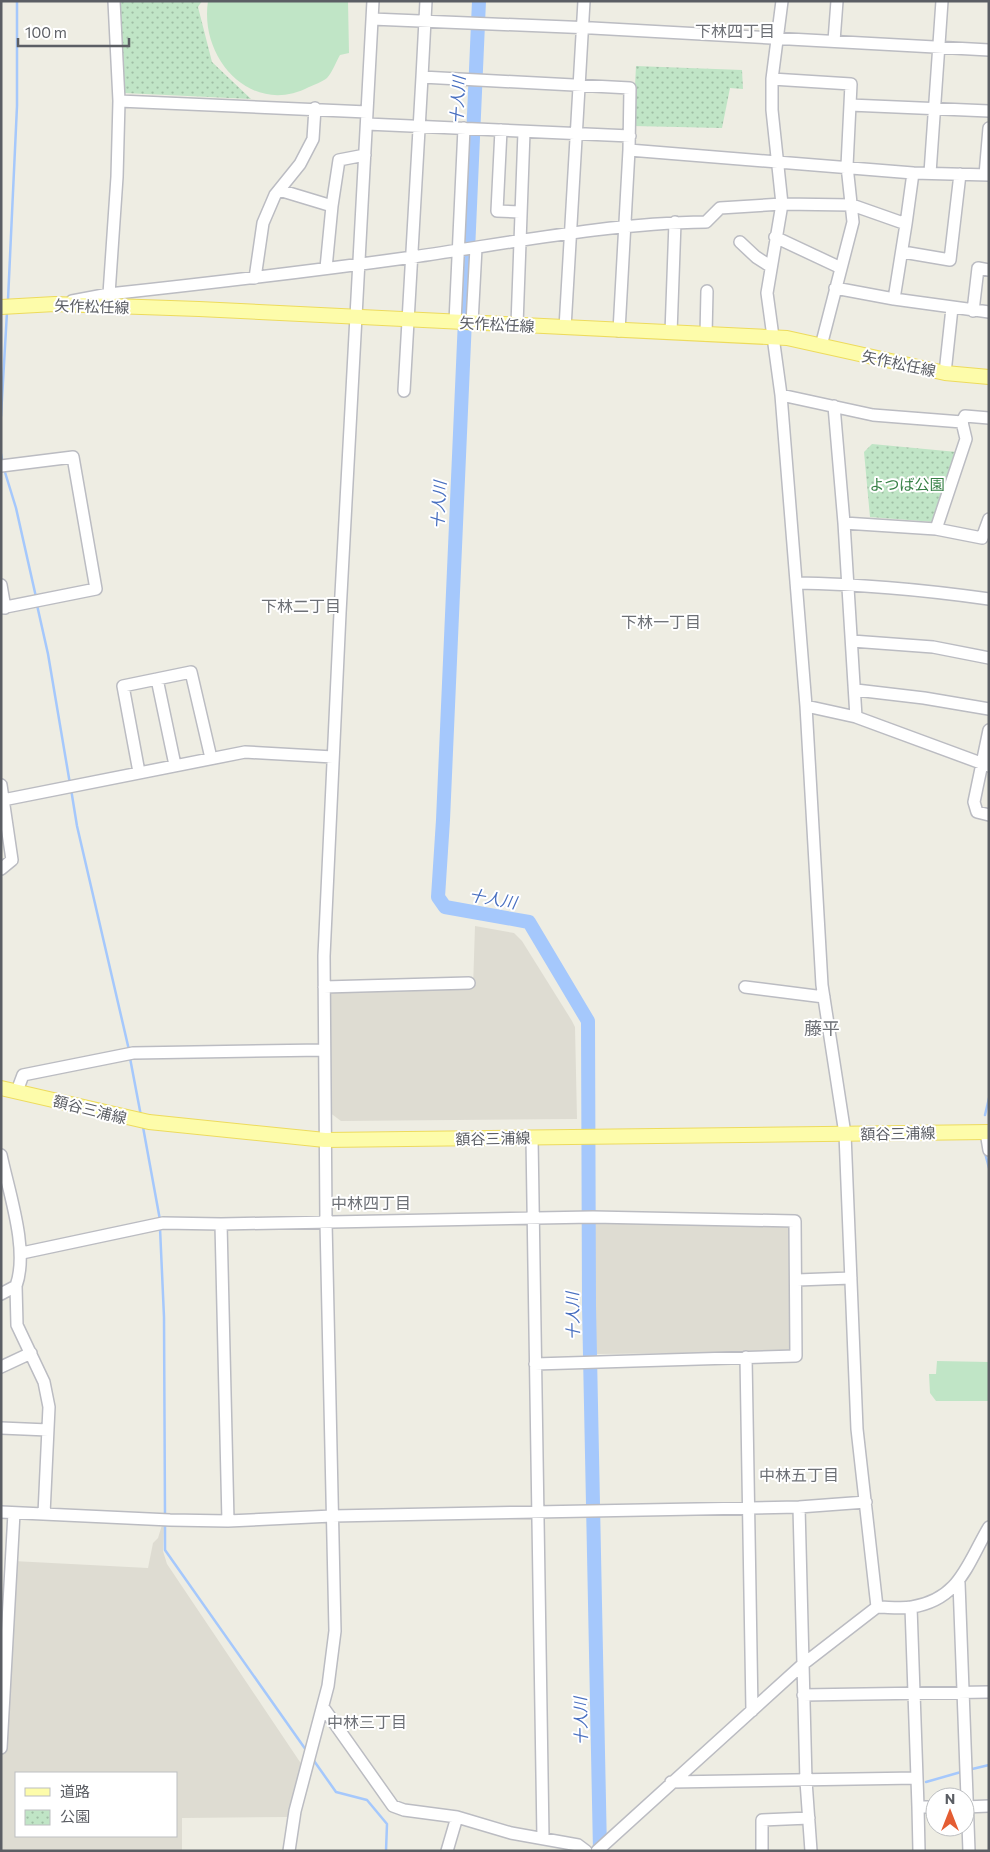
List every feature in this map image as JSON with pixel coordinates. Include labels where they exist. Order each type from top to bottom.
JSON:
[{"type":"main road","name":"矢作松任線","points":[[1,307],[55,304],[787,338],[945,373],[989,377]]},
{"type":"main road","name":"額谷三浦線","points":[[1,1088],[143,1121],[325,1140],[987,1132]]},
{"type":"street","points":[[109,294],[117,177],[119,101],[114,1]]},
{"type":"street","points":[[289,1851],[306,1768],[323,1707],[335,1632],[326,1222],[324,988],[333,757],[373,1]]},
{"type":"street","points":[[404,391],[410,320],[426,1]]},
{"type":"street","points":[[565,328],[581,85],[584,1]]},
{"type":"street","points":[[782,1],[772,79],[772,110],[782,204],[767,292],[781,395],[806,706],[824,997],[845,1134],[857,1429],[877,1606]]},
{"type":"street","points":[[834,41],[837,1]]},
{"type":"street","points":[[930,173],[942,1]]},
{"type":"street","points":[[372,19],[583,28],[989,50]]},
{"type":"street","points":[[422,78],[630,88],[630,136],[623,228],[620,331]]},
{"type":"street","points":[[772,79],[851,84],[846,166],[853,222],[821,346]]},
{"type":"street","points":[[119,101],[316,108],[367,112]]},
{"type":"street","points":[[850,105],[989,111]]},
{"type":"street","points":[[255,278],[263,223],[279,190],[300,164],[313,140],[316,108]]},
{"type":"street","points":[[367,124],[630,136]]},
{"type":"street","points":[[463,323],[470,128]]},
{"type":"street","points":[[629,150],[778,160],[913,173],[987,175],[989,128]]},
{"type":"street","points":[[501,130],[497,210],[520,212]]},
{"type":"street","points":[[517,325],[524,132]]},
{"type":"street","points":[[326,268],[339,160],[365,155]]},
{"type":"street","points":[[894,300],[903,252],[913,173]]},
{"type":"street","points":[[903,252],[950,260],[960,174]]},
{"type":"street","points":[[279,190],[332,206]]},
{"type":"street","points":[[55,304],[109,294],[255,278],[570,234],[675,222],[706,222],[720,208],[782,204],[852,205],[906,224]]},
{"type":"street","points":[[671,334],[675,222]]},
{"type":"street","points":[[775,237],[842,268]]},
{"type":"street","points":[[740,242],[756,257],[770,266]]},
{"type":"street","points":[[463,323],[467,249]]},
{"type":"street","points":[[973,310],[978,268],[989,270]]},
{"type":"street","points":[[835,288],[894,300],[989,312]]},
{"type":"street","points":[[706,335],[708,291]]},
{"type":"street","points":[[945,373],[952,308]]},
{"type":"street","points":[[781,395],[873,415],[962,422]]},
{"type":"street","points":[[834,406],[856,690],[856,717]]},
{"type":"street","points":[[936,529],[966,438],[962,422],[966,416],[989,418]]},
{"type":"street","points":[[1,585],[3,608],[96,589],[73,457],[4,466]]},
{"type":"street","points":[[844,523],[936,529],[986,538],[989,519]]},
{"type":"street","points":[[796,583],[848,584],[940,592],[989,599]]},
{"type":"street","points":[[852,641],[933,647],[989,658]]},
{"type":"street","points":[[139,772],[123,686],[191,672],[211,758]]},
{"type":"street","points":[[158,679],[176,765]]},
{"type":"street","points":[[856,690],[924,698],[989,709]]},
{"type":"street","points":[[806,706],[856,717],[986,765]]},
{"type":"street","points":[[989,730],[986,765],[974,802],[977,812],[989,815]]},
{"type":"street","points":[[3,800],[245,752],[333,757]]},
{"type":"street","points":[[1,785],[12,860],[1,869]]},
{"type":"street","points":[[324,988],[469,983]]},
{"type":"street","points":[[745,987],[824,997]]},
{"type":"street","points":[[17,1091],[23,1075],[129,1054],[324,1050]]},
{"type":"street","points":[[987,1132],[989,1150]]},
{"type":"street","points":[[532,1138],[543,1838]]},
{"type":"street","points":[[1,1155],[22,1254],[21,1272],[16,1286],[17,1325],[44,1382],[49,1407],[44,1514]]},
{"type":"street","points":[[22,1254],[159,1224],[532,1218],[795,1221],[797,1280],[796,1356],[535,1364]]},
{"type":"street","points":[[221,1224],[228,1521]]},
{"type":"street","points":[[797,1280],[851,1278]]},
{"type":"street","points":[[1,1294],[16,1286]]},
{"type":"street","points":[[1,1367],[31,1353]]},
{"type":"street","points":[[746,1357],[752,1711]]},
{"type":"street","points":[[1,1428],[48,1430]]},
{"type":"street","points":[[1,1512],[228,1521],[332,1516],[799,1507],[866,1502]]},
{"type":"street","points":[[799,1507],[803,1695],[811,1851]]},
{"type":"street","points":[[1,1748],[14,1513]]},
{"type":"street","points":[[597,1851],[802,1665],[877,1606],[912,1607],[942,1598],[959,1583],[989,1527]]},
{"type":"street","points":[[959,1583],[965,1787]]},
{"type":"street","points":[[912,1607],[919,1851]]},
{"type":"street","points":[[803,1695],[989,1692]]},
{"type":"street","points":[[323,1707],[393,1806],[404,1810],[457,1817],[511,1833],[578,1845],[586,1851]]},
{"type":"street","points":[[671,1782],[917,1778]]},
{"type":"street","points":[[975,1807],[989,1806]]},
{"type":"street","points":[[918,1807],[925,1807]]},
{"type":"street","points":[[447,1851],[457,1817]]},
{"type":"street","points":[[762,1851],[762,1820],[809,1818]]},
{"type":"street","points":[[968,1837],[969,1851]]},
{"type":"shaded area","points":[[475,926],[514,933],[522,941],[572,1021],[575,1027],[577,1119],[341,1121],[329,1112],[329,991],[473,988]]},
{"type":"shaded area","points":[[595,1221],[792,1224],[794,1352],[595,1354]]},
{"type":"shaded area","points":[[162,1525],[164,1525],[163,1551],[167,1564],[302,1765],[288,1817],[182,1818],[182,1851],[1,1851],[1,1772],[13,1561],[148,1568],[153,1543],[158,1538]]},
{"type":"green space","points":[[120,1],[202,1],[198,7],[212,62],[251,99],[124,93]]},
{"type":"green space","points":[[208,1],[348,1],[349,53],[340,55],[327,78],[288,94],[268,94],[250,88],[234,77],[221,62],[212,43],[207,23]]},
{"type":"green space","points":[[636,66],[742,70],[743,89],[730,88],[722,128],[633,126]]},
{"type":"green space","name":"よつば公園","points":[[872,444],[957,452],[934,522],[870,517],[864,452]]},
{"type":"green space","points":[[937,1361],[989,1362],[989,1401],[936,1401],[930,1393],[929,1374],[936,1374]]},
{"type":"waterway","points":[[8,300],[17,106],[17,1]]},
{"type":"waterway","name":"十人川","points":[[479,1],[438,897],[445,907],[529,922],[588,1021],[589,1306],[600,1851]]},
{"type":"waterway","points":[[1,416],[7,312]]},
{"type":"waterway","points":[[1,454],[2,461]]},
{"type":"waterway","points":[[4,469],[16,508],[36,597]]},
{"type":"waterway","points":[[37,605],[48,654],[70,784]]},
{"type":"waterway","points":[[71,789],[77,826],[129,1050]]},
{"type":"waterway","points":[[130,1058],[141,1116]]},
{"type":"waterway","points":[[985,1115],[989,1098]]},
{"type":"waterway","points":[[143,1127],[160,1220]]},
{"type":"waterway","points":[[985,1153],[989,1168]]},
{"type":"waterway","points":[[160,1228],[164,1317],[165,1517]]},
{"type":"waterway","points":[[165,1523],[165,1550],[306,1750]]},
{"type":"waterway","points":[[312,1758],[336,1792],[367,1800],[387,1824],[386,1851]]},
{"type":"waterway","points":[[968,1770],[989,1765]]},
{"type":"waterway","points":[[926,1782],[961,1772]]},
{"type":"district","name":"下林四丁目","points":[[735,30]]},
{"type":"district","name":"下林二丁目","points":[[301,605]]},
{"type":"district","name":"下林一丁目","points":[[661,621]]},
{"type":"district","name":"藤平","points":[[822,1028]]},
{"type":"district","name":"中林四丁目","points":[[371,1202]]},
{"type":"district","name":"中林五丁目","points":[[799,1474]]},
{"type":"district","name":"中林三丁目","points":[[367,1721]]}]
